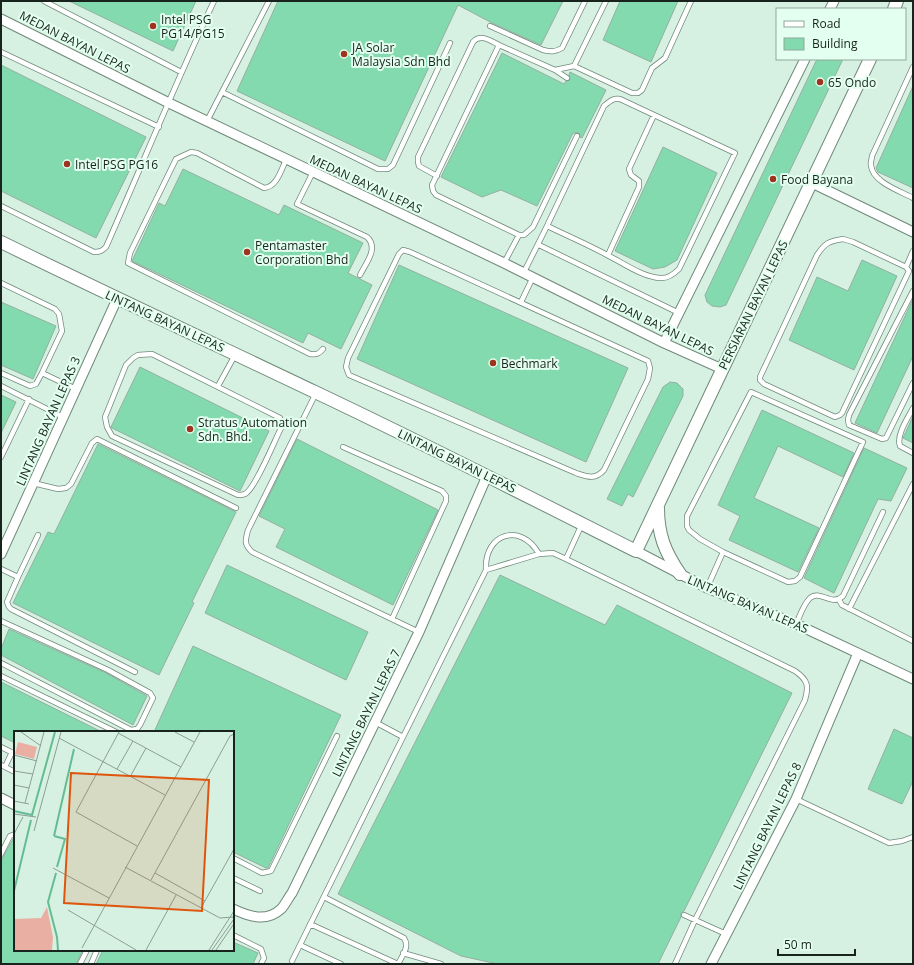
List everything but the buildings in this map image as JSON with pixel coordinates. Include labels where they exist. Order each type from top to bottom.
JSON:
[{"type":"street","name":"MEDAN BAYAN LEPAS","points":[[2,22],[286,160],[504,263],[664,344],[722,369]]},
{"type":"street","points":[[664,344],[805,60]]},
{"type":"street","name":"PERSIARAN BAYAN LEPAS","points":[[636,551],[870,60]]},
{"type":"street","points":[[812,183],[913,232]]},
{"type":"street","name":"LINTANG BAYAN LEPAS","points":[[1,242],[117,299],[316,392],[487,476],[707,588],[796,624],[913,679]]},
{"type":"street","name":"LINTANG BAYAN LEPAS 3","points":[[2,550],[117,299]]},
{"type":"street","name":"LINTANG BAYAN LEPAS 7","points":[[234,909],[258,918],[269,916],[281,909],[292,893],[418,632],[487,476]]},
{"type":"street","points":[[658,505],[658,524],[662,542],[669,559],[680,574]]},
{"type":"street","name":"LINTANG BAYAN LEPAS 8","points":[[711,964],[796,799],[858,653]]},
{"type":"street","points":[[1,798],[14,804]]},
{"type":"lane","points":[[44,1],[181,72]]},
{"type":"lane","points":[[1,206],[94,252],[103,251],[159,127],[181,72],[214,1]]},
{"type":"lane","points":[[207,121],[269,1]]},
{"type":"lane","points":[[490,26],[543,50],[556,52],[562,48],[585,1]]},
{"type":"lane","points":[[574,66],[606,1]]},
{"type":"lane","points":[[555,70],[574,66],[632,93],[638,93],[642,90],[652,68],[665,58],[691,1]]},
{"type":"lane","points":[[437,176],[419,166],[418,157],[476,38],[480,37],[499,45],[555,70],[567,78]]},
{"type":"lane","points":[[222,92],[378,169],[388,168],[393,165],[450,43]]},
{"type":"lane","points":[[499,45],[437,176],[432,188],[434,194],[519,235],[524,235],[533,227],[577,136]]},
{"type":"lane","points":[[1,52],[159,127]]},
{"type":"lane","points":[[913,66],[872,156],[870,166],[874,175],[881,182],[913,198]]},
{"type":"lane","points":[[521,302],[528,275],[547,226],[604,106],[610,100],[615,98],[620,99],[735,153],[679,269],[674,275],[659,278],[644,274],[547,226]]},
{"type":"lane","points":[[608,255],[639,187],[639,181],[631,175],[629,169],[654,115]]},
{"type":"lane","points":[[286,160],[274,184],[270,187],[264,188],[197,153],[191,152],[176,159],[130,253],[128,264],[310,354],[315,355],[320,353],[323,349]]},
{"type":"lane","points":[[313,172],[297,204],[367,236],[372,240],[372,252],[360,275]]},
{"type":"lane","points":[[504,263],[519,235]]},
{"type":"lane","points":[[906,267],[853,242],[843,239],[832,240],[823,246],[817,254],[760,374],[760,380],[832,416],[835,417],[840,415],[908,273],[908,268],[906,267],[913,251]]},
{"type":"lane","points":[[539,245],[679,313]]},
{"type":"lane","points":[[403,250],[521,302],[648,361],[650,368],[648,379],[604,470],[599,476],[589,477],[569,470],[349,374],[346,367],[348,358],[385,282],[399,254],[403,250]]},
{"type":"lane","points":[[1,283],[55,309],[58,312],[62,331],[36,384],[30,386],[1,373]]},
{"type":"lane","points":[[913,291],[849,415],[849,425],[882,439],[886,438],[913,383]]},
{"type":"lane","points":[[152,354],[218,386],[280,418],[281,428],[251,487],[245,494],[238,495],[112,436],[107,427],[105,417],[126,365],[138,355],[152,354]]},
{"type":"lane","points":[[218,386],[236,354]]},
{"type":"lane","points":[[42,373],[76,389]]},
{"type":"lane","points":[[1,386],[63,417]]},
{"type":"lane","points":[[316,392],[248,530],[245,541],[247,547],[252,552],[418,632]]},
{"type":"lane","points":[[751,392],[864,442],[800,577],[795,581],[788,582],[723,552],[700,539],[689,530],[687,526],[687,516],[751,392]]},
{"type":"lane","points":[[1,457],[29,399]]},
{"type":"lane","points":[[913,408],[899,438],[900,446],[913,453]]},
{"type":"lane","points":[[34,483],[58,488],[66,488],[71,484],[92,443],[97,439],[236,508]]},
{"type":"lane","points":[[343,447],[442,491],[446,496],[446,501],[392,619]]},
{"type":"lane","points":[[849,609],[913,484]]},
{"type":"lane","points":[[796,624],[811,597],[816,595],[834,601],[839,600],[843,596],[883,512]]},
{"type":"lane","points":[[566,559],[582,524]]},
{"type":"lane","points":[[38,535],[7,599],[9,607],[135,672]]},
{"type":"lane","points":[[292,961],[486,570],[486,559],[489,549],[496,541],[505,536],[516,535],[526,538],[534,544],[539,554]]},
{"type":"lane","points":[[707,588],[723,552]]},
{"type":"lane","points":[[486,570],[539,554],[553,553],[795,671],[806,680],[808,692],[805,700],[695,920],[675,964]]},
{"type":"lane","points":[[1,569],[18,577]]},
{"type":"lane","points":[[839,600],[842,605],[849,609],[913,641]]},
{"type":"lane","points":[[1,621],[108,670],[150,693],[153,698],[140,725],[137,729],[131,730],[1,663]]},
{"type":"lane","points":[[1,676],[114,731]]},
{"type":"lane","points":[[375,722],[403,737]]},
{"type":"lane","points":[[234,859],[262,873],[271,871],[337,736]]},
{"type":"lane","points":[[1,747],[13,753],[3,766],[14,772]]},
{"type":"lane","points":[[796,799],[889,843],[902,841],[913,837]]},
{"type":"lane","points":[[1,854],[10,836],[14,834]]},
{"type":"lane","points":[[234,878],[260,891]]},
{"type":"lane","points":[[310,924],[398,964],[406,947],[407,942],[404,938],[324,897]]},
{"type":"lane","points":[[684,915],[726,934]]},
{"type":"lane","points":[[234,936],[261,949],[264,958],[261,964]]},
{"type":"lane","points":[[300,944],[341,964]]},
{"type":"lane","points":[[80,964],[86,951]]},
{"type":"lane","points":[[91,964],[98,951]]},
{"type":"lane","points":[[403,954],[441,964]]},
{"type":"place","name":"Intel PSG PG14/PG15","points":[[153,26]]},
{"type":"place","name":"JA Solar Malaysia Sdn Bhd","points":[[344,54]]},
{"type":"place","name":"65 Ondo","points":[[820,82]]},
{"type":"place","name":"Intel PSG PG16","points":[[67,164]]},
{"type":"place","name":"Food Bayana","points":[[773,179]]},
{"type":"place","name":"Pentamaster Corporation Bhd","points":[[247,252]]},
{"type":"place","name":"Bechmark","points":[[493,363]]},
{"type":"place","name":"Stratus Automation Sdn. Bhd.","points":[[190,429]]}]
